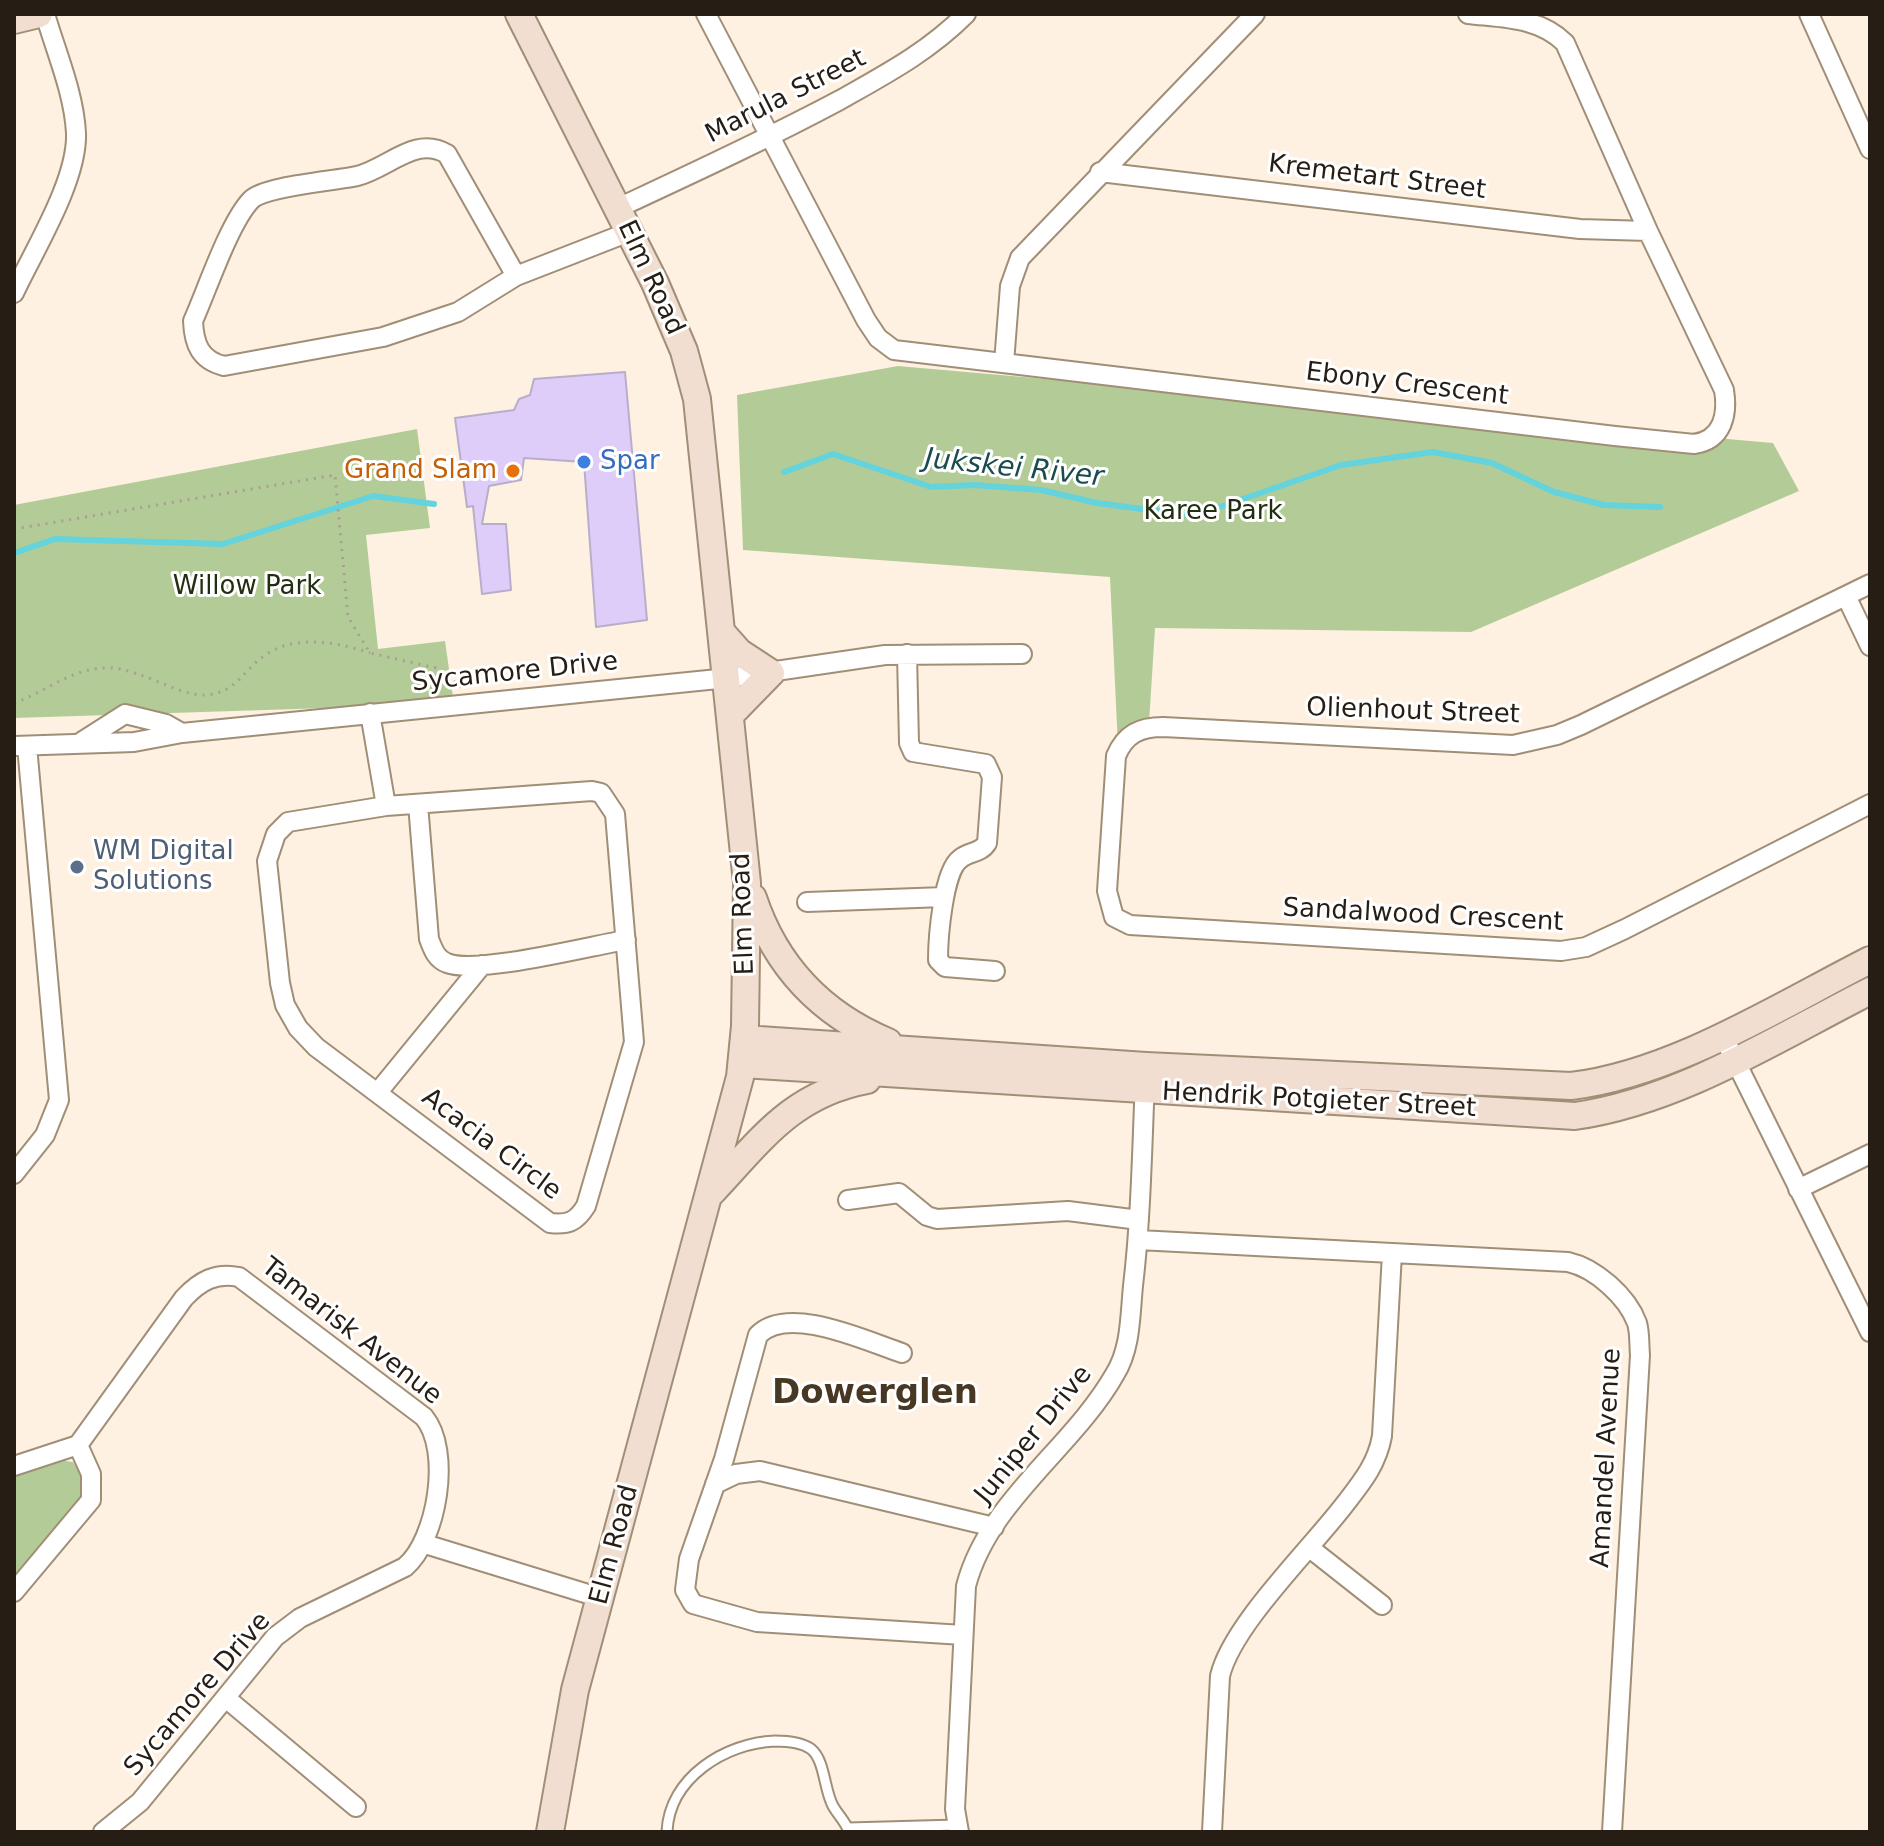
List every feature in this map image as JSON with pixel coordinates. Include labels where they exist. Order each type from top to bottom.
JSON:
[{"type":"street","points":[[14,20],[42,14],[70,102],[76,133],[75,153],[66,182],[14,293]]},
{"type":"street","name":"Elm Road","points":[[519,14],[618,208],[684,351],[697,399],[747,883],[743,1052],[711,1193],[575,1690],[553,1827]]},
{"type":"street","name":"Ebony Crescent","points":[[706,14],[878,338],[894,350],[1701,443],[1722,427],[1726,407],[1724,390],[1648,231],[1565,43],[1550,30],[1528,21],[1468,14]]},
{"type":"street","name":"Marula Street","points":[[618,208],[770,138],[910,62],[938,42],[966,14]]},
{"type":"street","points":[[1004,363],[1010,286],[1020,258],[1255,14]]},
{"type":"street","points":[[1809,14],[1870,149]]},
{"type":"street","points":[[516,276],[447,154],[436,147],[421,147],[367,173],[256,196],[241,213],[193,321],[193,339],[198,350],[212,363],[224,366],[383,337],[458,312],[516,276],[629,232]]},
{"type":"street","name":"Kremetart Street","points":[[1100,172],[1580,229],[1648,231]]},
{"type":"street","name":"Olienhout Street","points":[[1120,748],[1134,732],[1153,727],[1471,745],[1538,740],[1581,725],[1870,584]]},
{"type":"street","points":[[1846,596],[1870,646]]},
{"type":"street","points":[[723,634],[739,652],[771,673],[731,714]]},
{"type":"street","points":[[907,654],[909,743],[913,752],[986,764],[992,777],[987,843],[955,864],[944,897],[937,955],[941,966],[995,971]]},
{"type":"street","name":"Sycamore Drive","points":[[21,746],[134,742],[182,733],[728,678],[907,654],[1022,654]]},
{"type":"street","points":[[370,713],[386,806]]},
{"type":"street","points":[[78,744],[125,714],[166,724],[182,733]]},
{"type":"street","points":[[14,1174],[45,1135],[59,1100],[21,746]]},
{"type":"street","name":"Sandalwood Crescent","points":[[1120,748],[1115,762],[1107,891],[1114,917],[1130,925],[1411,944],[1575,949],[1625,929],[1870,804]]},
{"type":"street","name":"Acacia Circle","points":[[569,791],[601,793],[615,814],[634,1042],[586,1206],[580,1216],[566,1225],[550,1223],[316,1047],[298,1028],[285,1005],[267,861],[276,834],[288,822],[386,806],[569,791]]},
{"type":"street","points":[[418,804],[429,939],[437,956],[445,963],[482,965],[626,940]]},
{"type":"street","points":[[747,883],[773,945],[803,987],[835,1014],[904,1048]]},
{"type":"street","points":[[807,902],[944,897]]},
{"type":"street","name":"Hendrik Potgieter Street","points":[[743,1052],[914,1073],[1571,1086],[1633,1074],[1722,1034],[1870,960]]},
{"type":"street","points":[[378,1092],[482,965]]},
{"type":"street","name":"Hendrik Potgieter Street","points":[[743,1052],[904,1048],[1146,1078],[1575,1116],[1641,1102],[1870,991]]},
{"type":"street","points":[[1722,1034],[1870,1332]]},
{"type":"street","points":[[711,1193],[768,1131],[800,1104],[847,1084],[914,1073]]},
{"type":"street","name":"Juniper Drive","points":[[958,1829],[963,1635],[970,1570],[994,1527],[1114,1376],[1128,1336],[1138,1240],[1146,1078]]},
{"type":"street","points":[[1798,1189],[1870,1154]]},
{"type":"street","points":[[848,1200],[899,1193],[927,1216],[950,1220],[1068,1211],[1139,1220]]},
{"type":"street","name":"Amandel Avenue","points":[[1138,1240],[1578,1264],[1606,1283],[1636,1323],[1640,1355],[1612,1832]]},
{"type":"street","points":[[1212,1832],[1223,1661],[1235,1638],[1311,1549],[1378,1458],[1382,1436],[1392,1253]]},
{"type":"street","name":"Tamarisk Avenue","points":[[78,1445],[195,1286],[215,1276],[239,1277],[431,1425],[440,1463],[425,1544]]},
{"type":"street","points":[[902,1353],[807,1323],[787,1320],[765,1328],[758,1335],[731,1436],[685,1577],[685,1590],[693,1604],[757,1622],[963,1635]]},
{"type":"street","points":[[731,1436],[740,1456],[760,1471]]},
{"type":"street","points":[[14,1466],[78,1445],[91,1474],[91,1500],[14,1592]]},
{"type":"street","points":[[715,1484],[736,1474],[760,1471],[994,1527]]},
{"type":"street","points":[[425,1544],[601,1598]]},
{"type":"street","name":"Sycamore Drive","points":[[103,1832],[140,1802],[275,1637],[300,1618],[405,1567],[425,1544]]},
{"type":"street","points":[[1311,1549],[1382,1605]]},
{"type":"street","points":[[227,1699],[356,1807]]},
{"type":"lane","points":[[667,1832],[677,1794],[704,1767],[724,1752],[762,1742],[783,1741],[805,1745],[815,1752],[833,1805],[849,1830],[958,1829]]},
{"type":"path","points":[[14,529],[305,481],[326,474],[335,475],[348,617],[370,653]]},
{"type":"path","points":[[14,703],[78,671],[112,668],[200,696],[227,691],[264,656],[289,642],[350,646],[436,668],[463,686],[467,704]]},
{"type":"green space","name":"Karee Park","points":[[898,366],[1773,443],[1799,491],[1471,632],[1155,628],[1149,723],[1118,747],[1110,577],[743,550],[737,395]]},
{"type":"green space","name":"Willow Park","points":[[417,429],[430,528],[366,535],[378,649],[445,641],[454,704],[14,718],[14,505]]},
{"type":"green space","points":[[59,1460],[73,1462],[85,1482],[84,1494],[14,1580],[14,1475]]},
{"type":"building","points":[[625,372],[647,620],[596,627],[584,462],[524,458],[521,480],[489,486],[482,524],[506,524],[511,590],[482,594],[473,506],[467,507],[455,418],[514,410],[519,399],[530,395],[534,379]]},
{"type":"waterway","name":"Jukskei River","points":[[784,472],[833,454],[931,487],[974,485],[1041,490],[1097,503],[1194,516],[1341,465],[1433,452],[1492,463],[1554,492],[1604,505],[1660,507]]},
{"type":"waterway","name":"Jukskei River","points":[[14,553],[55,539],[223,544],[373,496],[434,504]]},
{"type":"place","name":"Spar","points":[[584,462]]},
{"type":"place","name":"Grand Slam","points":[[513,471]]},
{"type":"place","name":"WM Digital Solutions","points":[[77,867]]},
{"type":"district","name":"Dowerglen","points":[[875,1394]]}]
